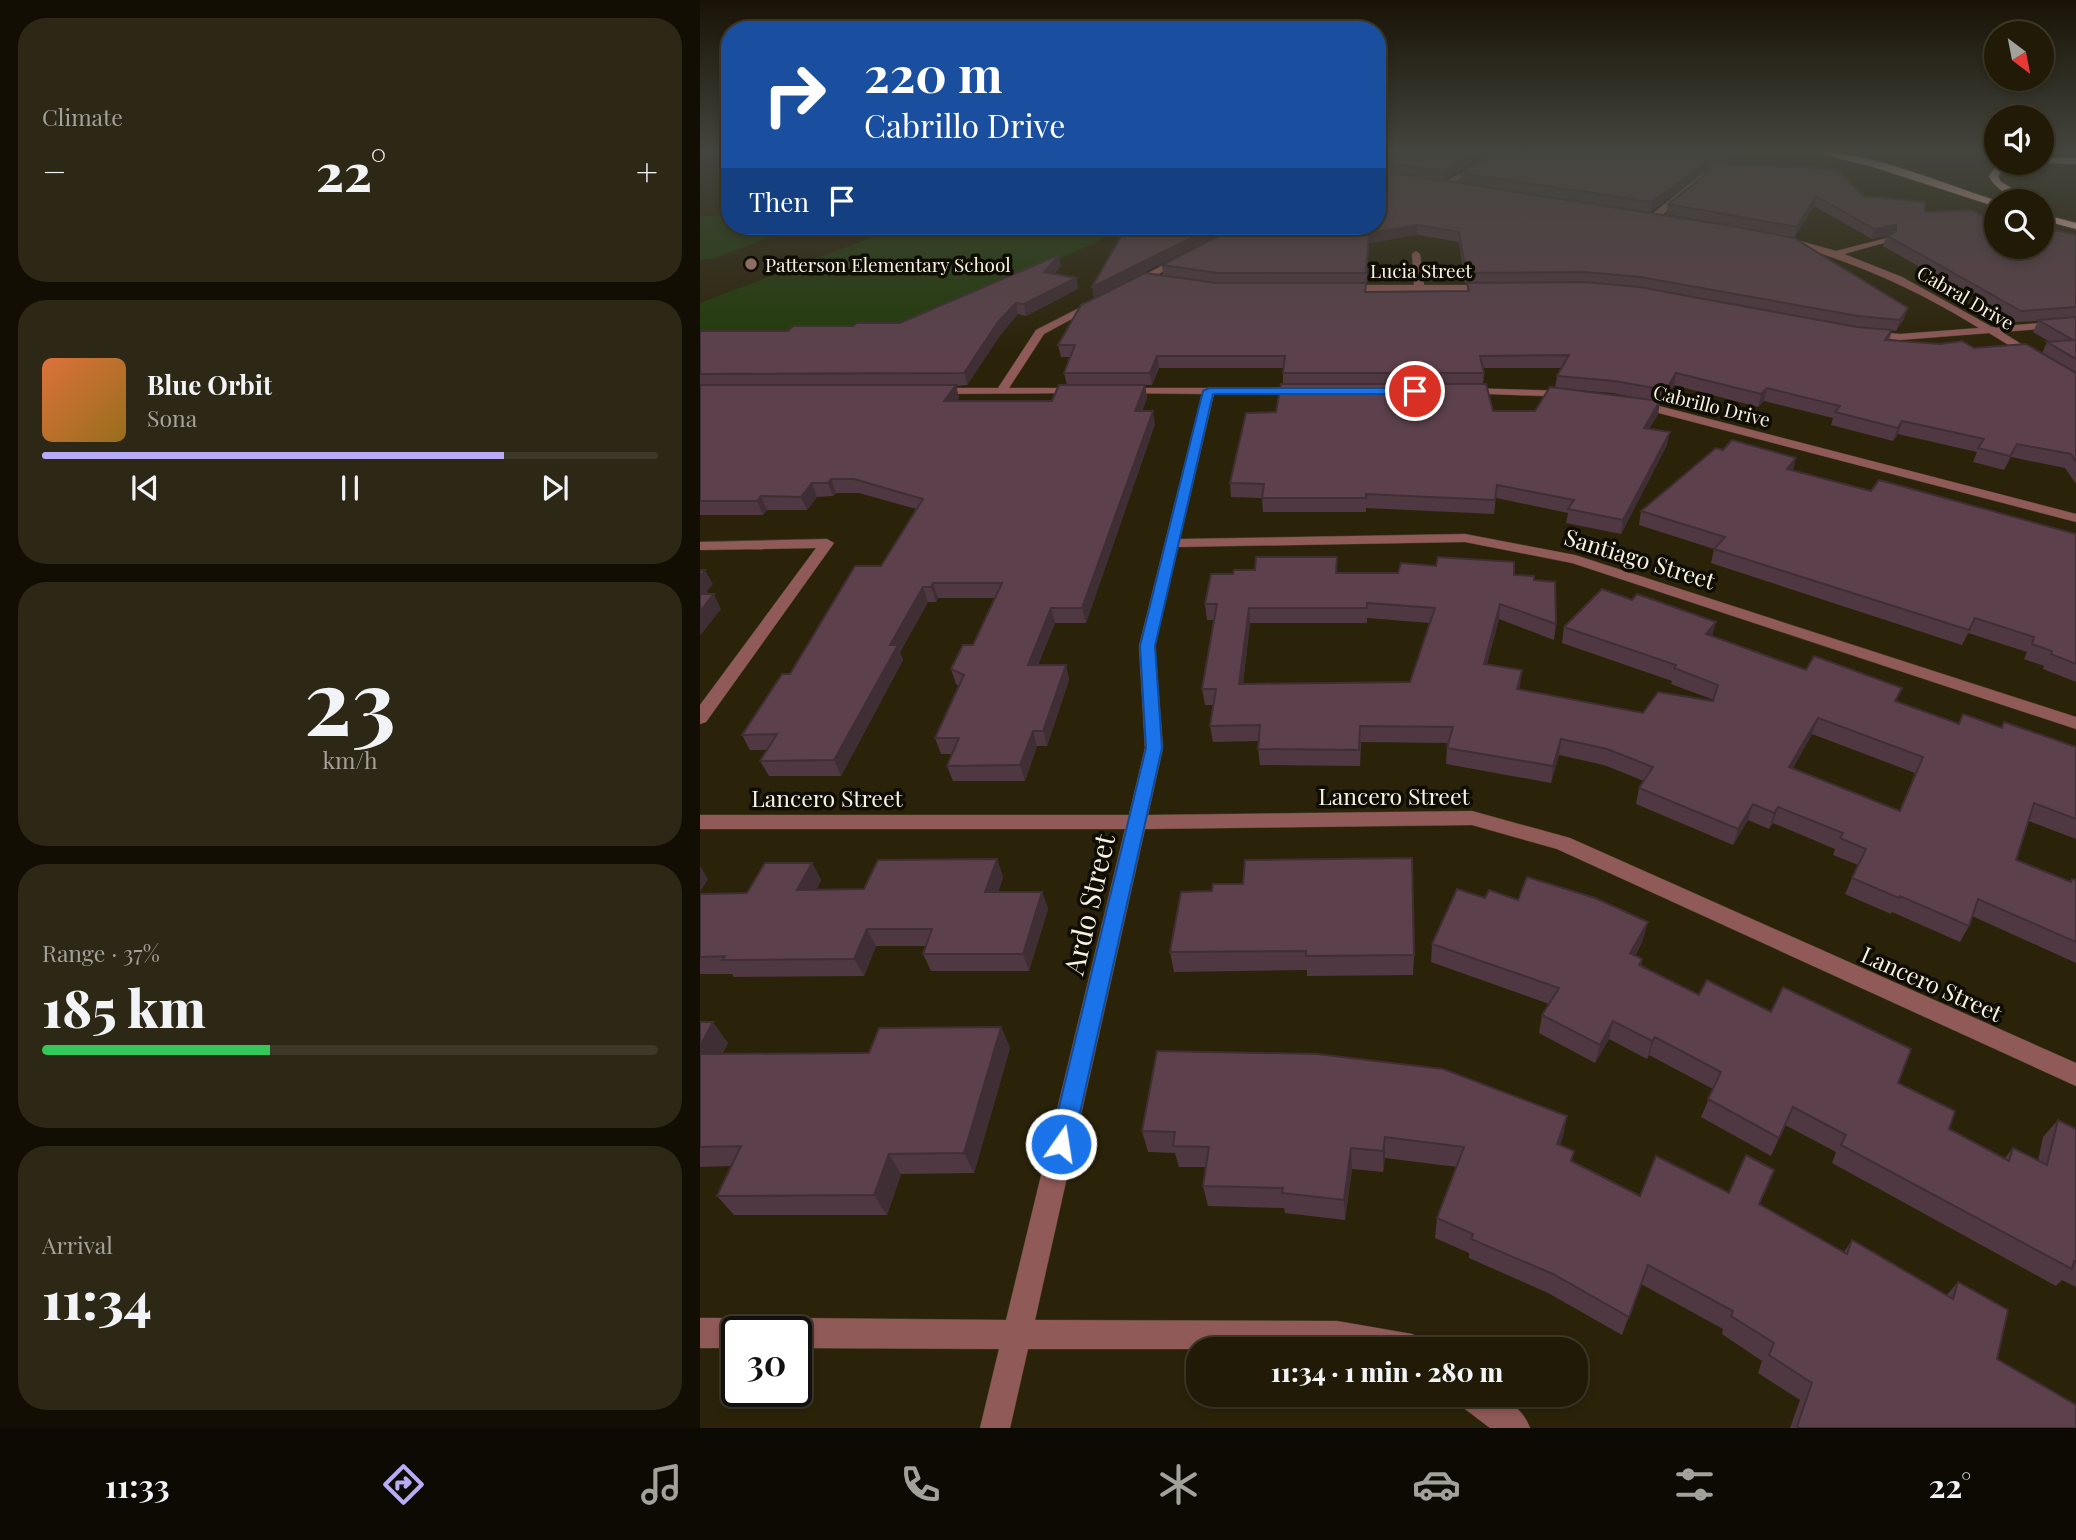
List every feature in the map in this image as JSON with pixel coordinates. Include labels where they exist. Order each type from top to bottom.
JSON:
[{"type":"highway","points":[[2054,220],[2076,226]]},
{"type":"street","points":[[1658,218],[1667,219]]},
{"type":"street","name":"Cabral Drive","points":[[1772,237],[1839,253],[1902,280],[2076,383]]},
{"type":"street","points":[[1839,253],[1888,239]]},
{"type":"street","points":[[1416,254],[1419,287]]},
{"type":"street","points":[[1120,290],[1189,255]]},
{"type":"street","points":[[1143,278],[1166,283]]},
{"type":"street","name":"Lucia Street","points":[[1325,288],[1501,288]]},
{"type":"street","points":[[1000,391],[1040,332],[1108,296]]},
{"type":"street","points":[[1854,333],[1900,337],[2076,323]]},
{"type":"street","points":[[919,391],[1098,391]]},
{"type":"street","points":[[1112,391],[1316,391]]},
{"type":"street","name":"Ardo Street","points":[[995,1428],[1154,748],[1147,646],[1209,391]]},
{"type":"street","points":[[1451,391],[1518,391],[1588,396]]},
{"type":"street","name":"Cabrillo Drive","points":[[1624,402],[1662,409],[2076,518]]},
{"type":"street","name":"Santiago Street","points":[[1174,543],[1465,538],[1517,547],[1588,564],[2076,723]]},
{"type":"street","points":[[700,546],[827,543],[700,718]]},
{"type":"street","name":"Lancero Street","points":[[700,822],[1136,822],[1472,818],[1563,843],[2076,1075]]},
{"type":"street","points":[[812,1333],[1018,1332],[1344,1337]]},
{"type":"street","points":[[700,1334],[721,1333]]},
{"type":"street","points":[[1488,1407],[1515,1428]]},
{"type":"green space","points":[[700,218],[721,218],[721,235],[776,235],[715,258],[700,260]]},
{"type":"green space","points":[[878,235],[1112,235],[932,318],[918,334],[700,335],[700,303]]},
{"type":"building","points":[[1386,218],[1679,218],[1732,226],[1794,238],[1908,308],[1900,320],[1858,316],[1640,277],[1584,272],[1466,273],[1459,232],[1418,225],[1386,230]]},
{"type":"building","points":[[1745,218],[1803,218],[1797,227]]},
{"type":"building","points":[[1854,218],[1984,218],[1984,259],[2054,259],[2054,230],[2076,235],[2076,307],[2021,311],[1886,235],[1896,232],[1896,225],[1874,229]]},
{"type":"building","points":[[1122,235],[1198,235],[1092,287]]},
{"type":"building","points":[[1220,235],[1369,235],[1366,273],[1217,273],[1162,265]]},
{"type":"building","points":[[1059,255],[1044,272],[1076,278],[1024,304],[1016,303],[998,322],[964,373],[700,374],[700,331],[788,331],[793,326],[900,323]]},
{"type":"building","points":[[1145,273],[1217,283],[1366,283],[1365,292],[1469,291],[1467,283],[1584,282],[1639,287],[1857,327],[1892,330],[1885,340],[1940,344],[1962,341],[1974,348],[2026,344],[2076,373],[2076,462],[2071,454],[2017,444],[2010,456],[1978,448],[1984,439],[1902,421],[1898,428],[1835,412],[1840,406],[1767,388],[1761,394],[1676,373],[1666,390],[1614,381],[1557,376],[1569,355],[1480,356],[1484,373],[1283,373],[1285,356],[1157,356],[1150,373],[1064,373],[1075,345],[1058,345],[1081,305]]},
{"type":"building","points":[[2076,317],[2076,359],[2047,342],[2073,340],[2038,320]]},
{"type":"building","points":[[1281,384],[1486,384],[1493,411],[1535,411],[1550,387],[1660,401],[1644,428],[1670,432],[1623,520],[1568,509],[1574,500],[1497,485],[1495,500],[1366,494],[1366,498],[1262,498],[1264,484],[1230,483],[1246,413],[1276,412]]},
{"type":"building","points":[[700,385],[956,385],[944,401],[1052,401],[1059,385],[1145,385],[1135,411],[1153,411],[1082,608],[1051,608],[1028,665],[1066,665],[1043,731],[1033,731],[1020,765],[947,766],[959,738],[935,738],[964,675],[951,669],[963,645],[973,645],[1002,583],[933,583],[931,587],[923,587],[890,645],[898,645],[834,760],[760,761],[777,734],[742,735],[782,674],[790,674],[855,566],[881,566],[923,499],[854,479],[831,479],[828,483],[812,483],[801,497],[761,496],[757,501],[700,501]]},
{"type":"building","points":[[1732,440],[1796,458],[1787,469],[1871,491],[1879,480],[2076,534],[2076,664],[2032,644],[2034,637],[1975,618],[1969,630],[1714,549],[1725,537],[1641,511],[1716,448],[1723,450]]},
{"type":"building","points":[[1256,557],[1337,557],[1336,573],[1398,573],[1401,563],[1436,566],[1438,557],[1514,562],[1514,575],[1534,576],[1534,580],[1555,582],[1556,624],[1500,604],[1484,664],[1522,670],[1517,689],[1643,713],[1658,692],[1713,701],[1718,685],[1674,668],[1676,665],[1564,627],[1602,589],[1632,600],[1637,594],[1716,622],[1706,634],[1806,670],[1814,656],[1902,688],[1895,701],[1959,724],[1963,714],[2002,728],[2004,722],[2076,747],[2076,819],[2034,803],[2016,860],[2071,882],[2072,879],[2076,880],[2076,942],[1978,899],[1969,926],[1900,896],[1899,898],[1852,878],[1866,849],[1840,838],[1843,833],[1778,807],[1774,813],[1753,804],[1738,829],[1639,788],[1653,767],[1607,749],[1561,739],[1553,766],[1447,748],[1453,727],[1360,726],[1359,750],[1258,749],[1260,725],[1210,726],[1216,689],[1202,689],[1217,604],[1205,604],[1211,574],[1255,570]],"holes":[[[1367,603],[1435,608],[1410,682],[1239,684],[1249,608],[1367,608]],[[1818,718],[1923,757],[1900,811],[1789,767]]]},
{"type":"building","points":[[700,594],[714,594],[700,611]]},
{"type":"building","points":[[1412,858],[1414,955],[1306,956],[1306,951],[1170,952],[1181,892],[1212,891],[1213,884],[1243,884],[1245,860]]},
{"type":"building","points":[[997,859],[985,892],[1042,892],[1023,954],[923,954],[932,929],[867,929],[854,959],[722,960],[725,956],[700,957],[700,894],[747,893],[765,863],[812,863],[797,890],[864,889],[878,860]]},
{"type":"building","points":[[1527,877],[1595,898],[1648,922],[1630,953],[1642,959],[1639,965],[1699,995],[1707,980],[1771,1012],[1783,987],[1911,1049],[1898,1083],[1955,1111],[1949,1129],[2009,1161],[2013,1148],[2047,1165],[2058,1120],[2076,1129],[2076,1262],[2074,1261],[2072,1269],[1841,1145],[1846,1135],[1793,1107],[1779,1138],[1708,1099],[1721,1072],[1655,1037],[1652,1041],[1613,1021],[1600,1045],[1542,1015],[1559,988],[1432,944],[1457,889],[1485,898],[1489,890],[1518,900]]},
{"type":"building","points":[[700,1022],[713,1022],[700,1046]]},
{"type":"building","points":[[1001,1027],[964,1153],[889,1154],[874,1195],[717,1196],[741,1146],[700,1147],[700,1054],[869,1053],[879,1028]]},
{"type":"building","points":[[1157,1051],[1317,1054],[1443,1069],[1567,1116],[1557,1144],[1574,1151],[1571,1161],[1640,1196],[1656,1156],[1729,1193],[1746,1155],[1774,1170],[1759,1204],[1847,1254],[1852,1240],[1953,1299],[1958,1282],[2008,1310],[1997,1359],[2076,1405],[2076,1428],[1799,1428],[1797,1426],[1812,1383],[1769,1355],[1774,1343],[1731,1316],[1733,1311],[1648,1265],[1629,1317],[1553,1274],[1471,1239],[1473,1234],[1437,1218],[1464,1147],[1385,1137],[1383,1151],[1351,1148],[1344,1200],[1282,1193],[1283,1188],[1203,1186],[1209,1147],[1173,1146],[1175,1132],[1142,1131]]},
{"type":"place","name":"Patterson Elementary School","points":[[751,264]]},
{"type":"route","points":[[1061,1144],[1154,748],[1147,646],[1209,391],[1415,391]]}]
